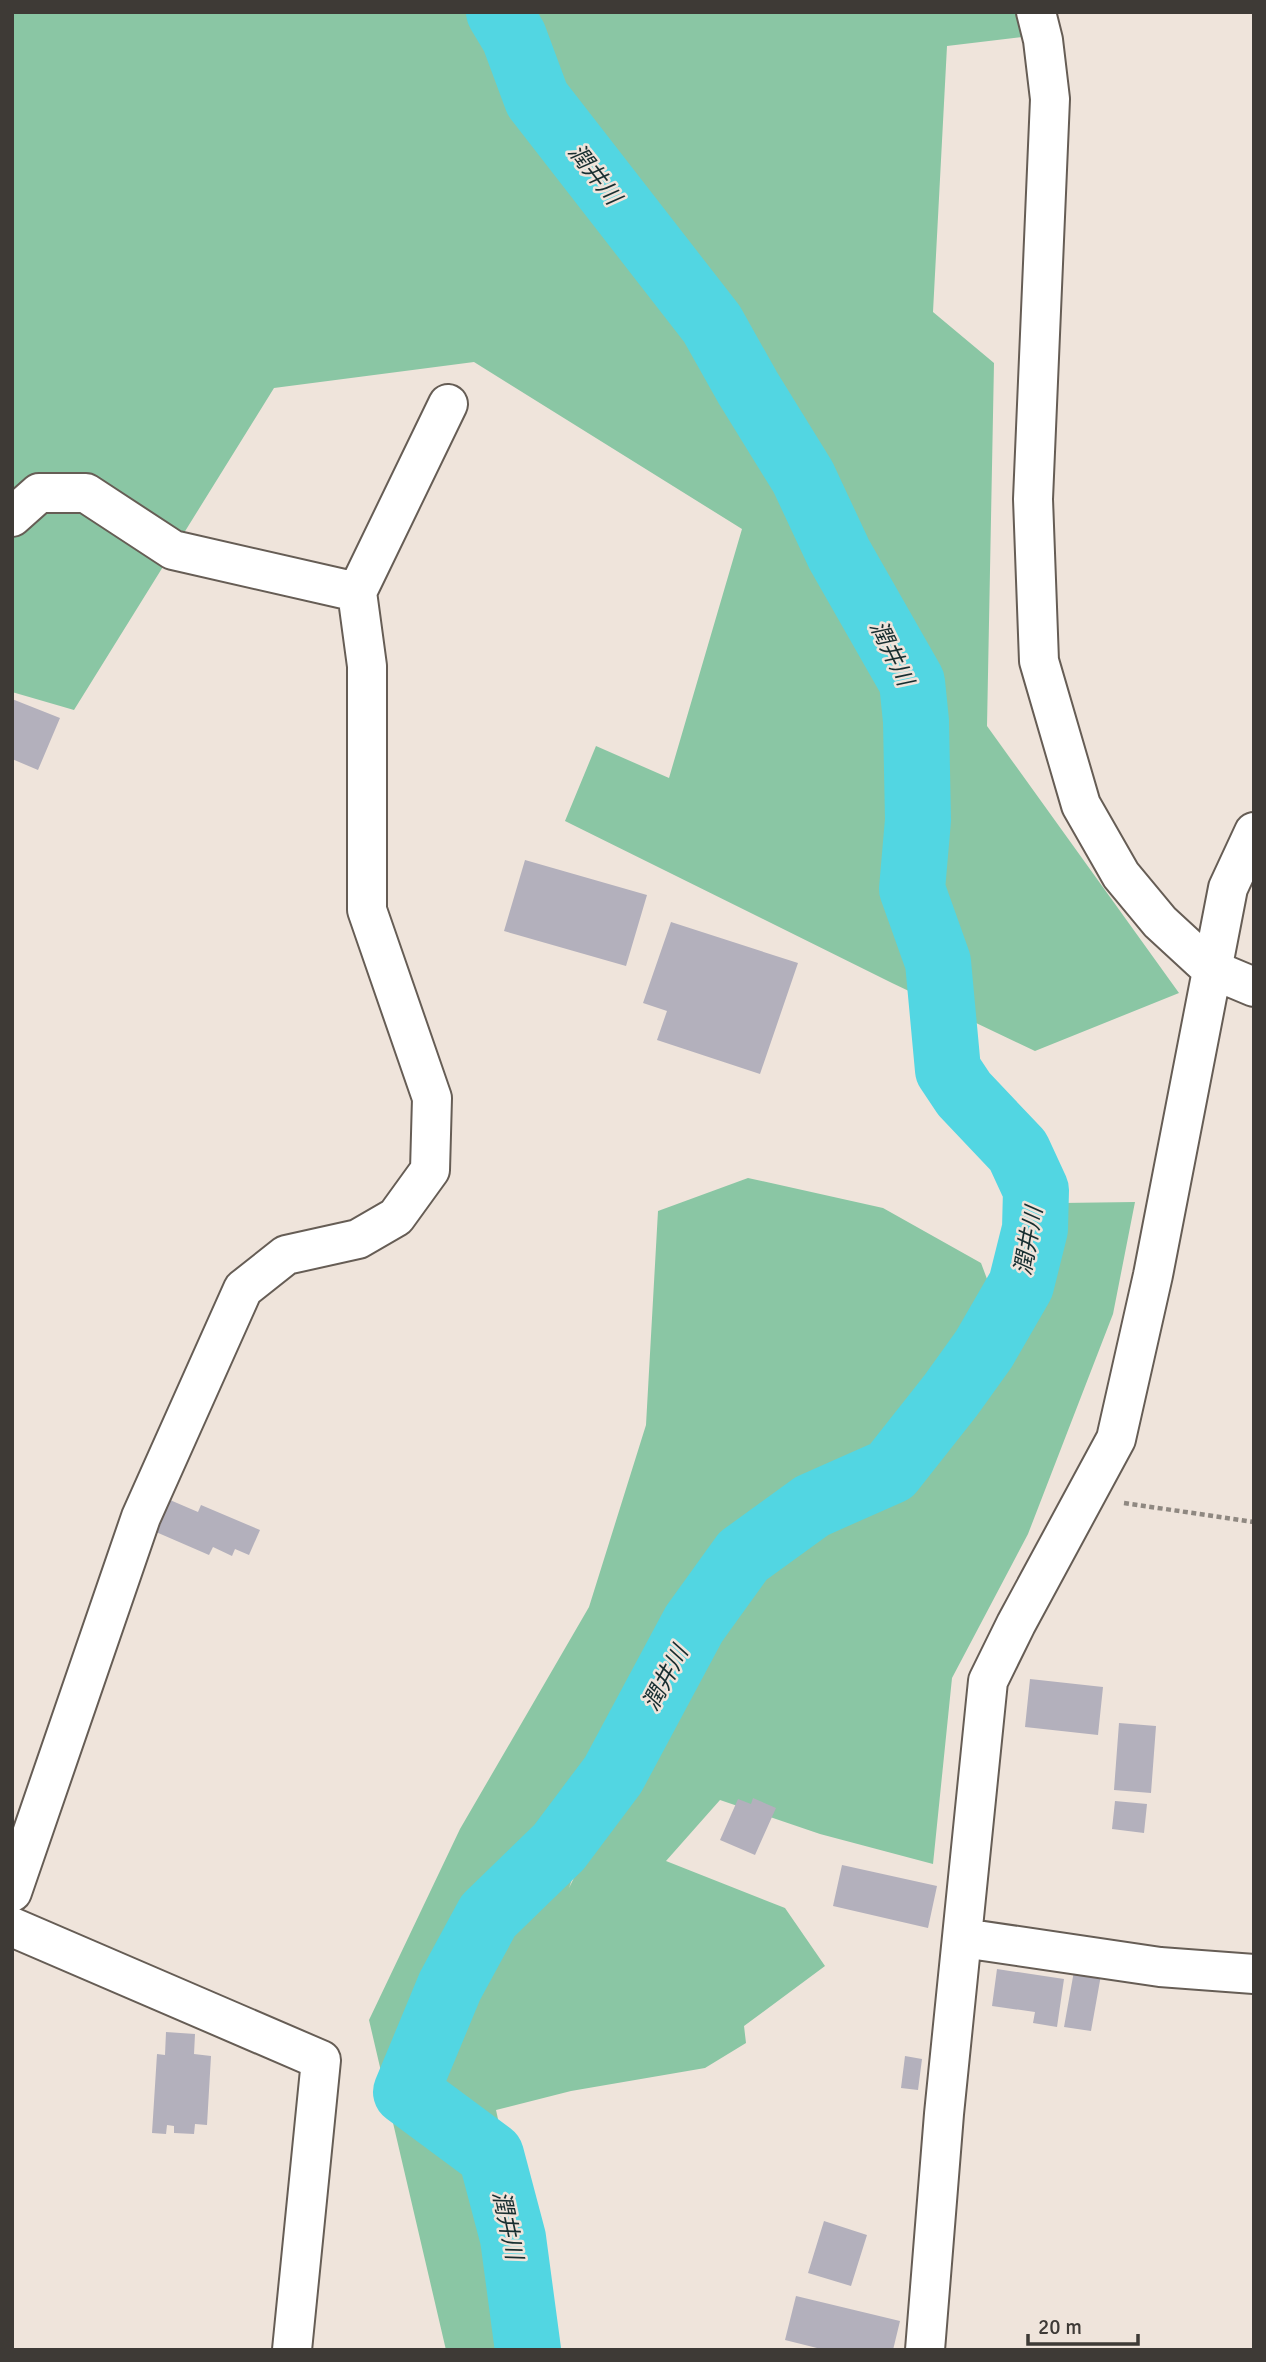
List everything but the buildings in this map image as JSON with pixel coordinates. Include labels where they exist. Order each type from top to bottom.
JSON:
[{"type":"street","points":[[1036,12],[1043,40],[1050,99],[1034,499],[1039,661],[1081,805],[1121,875],[1160,922],[1211,970],[1254,987]]},
{"type":"street","points":[[12,1892],[141,1517],[243,1289],[286,1255],[358,1239],[396,1217],[430,1170],[432,1097],[367,910],[367,666],[357,592],[448,404]]},
{"type":"street","points":[[12,517],[39,493],[86,493],[173,550],[357,592]]},
{"type":"street","points":[[925,2350],[944,2115],[988,1681],[1116,1438],[1153,1275],[1228,888],[1254,832]]},
{"type":"street","points":[[12,1927],[321,2060],[292,2350]]},
{"type":"street","points":[[963,1938],[1160,1967],[1254,1974]]},
{"type":"path","points":[[1085,1497],[1254,1522]]},
{"type":"green space","points":[[12,12],[1026,12],[1030,36],[947,46],[933,312],[994,363],[987,726],[1179,993],[1035,1051],[565,821],[596,746],[669,778],[742,529],[474,362],[274,388],[74,710],[12,692]]},
{"type":"green space","points":[[748,1178],[883,1208],[981,1263],[1001,1316],[1061,1203],[1135,1202],[1113,1314],[1028,1534],[952,1678],[933,1864],[820,1834],[720,1800],[666,1861],[785,1908],[825,1966],[744,2026],[746,2043],[705,2068],[571,2091],[496,2110],[549,2350],[446,2350],[369,2020],[460,1829],[589,1607],[646,1425],[658,1211]],"holes":[[[614,1796],[569,1888],[589,1832]]]},
{"type":"waterway","name":"潤井川","points":[[499,12],[514,37],[537,99],[712,324],[803,477],[839,554],[912,682],[916,721],[918,820],[912,889],[938,962],[948,1070],[964,1094],[1018,1151],[1036,1190],[1035,1229],[1021,1285],[984,1349],[951,1395],[891,1471],[812,1506],[743,1556],[694,1624],[613,1775],[559,1847],[488,1916],[450,1986],[406,2092],[491,2155],[513,2238],[528,2350]]}]
